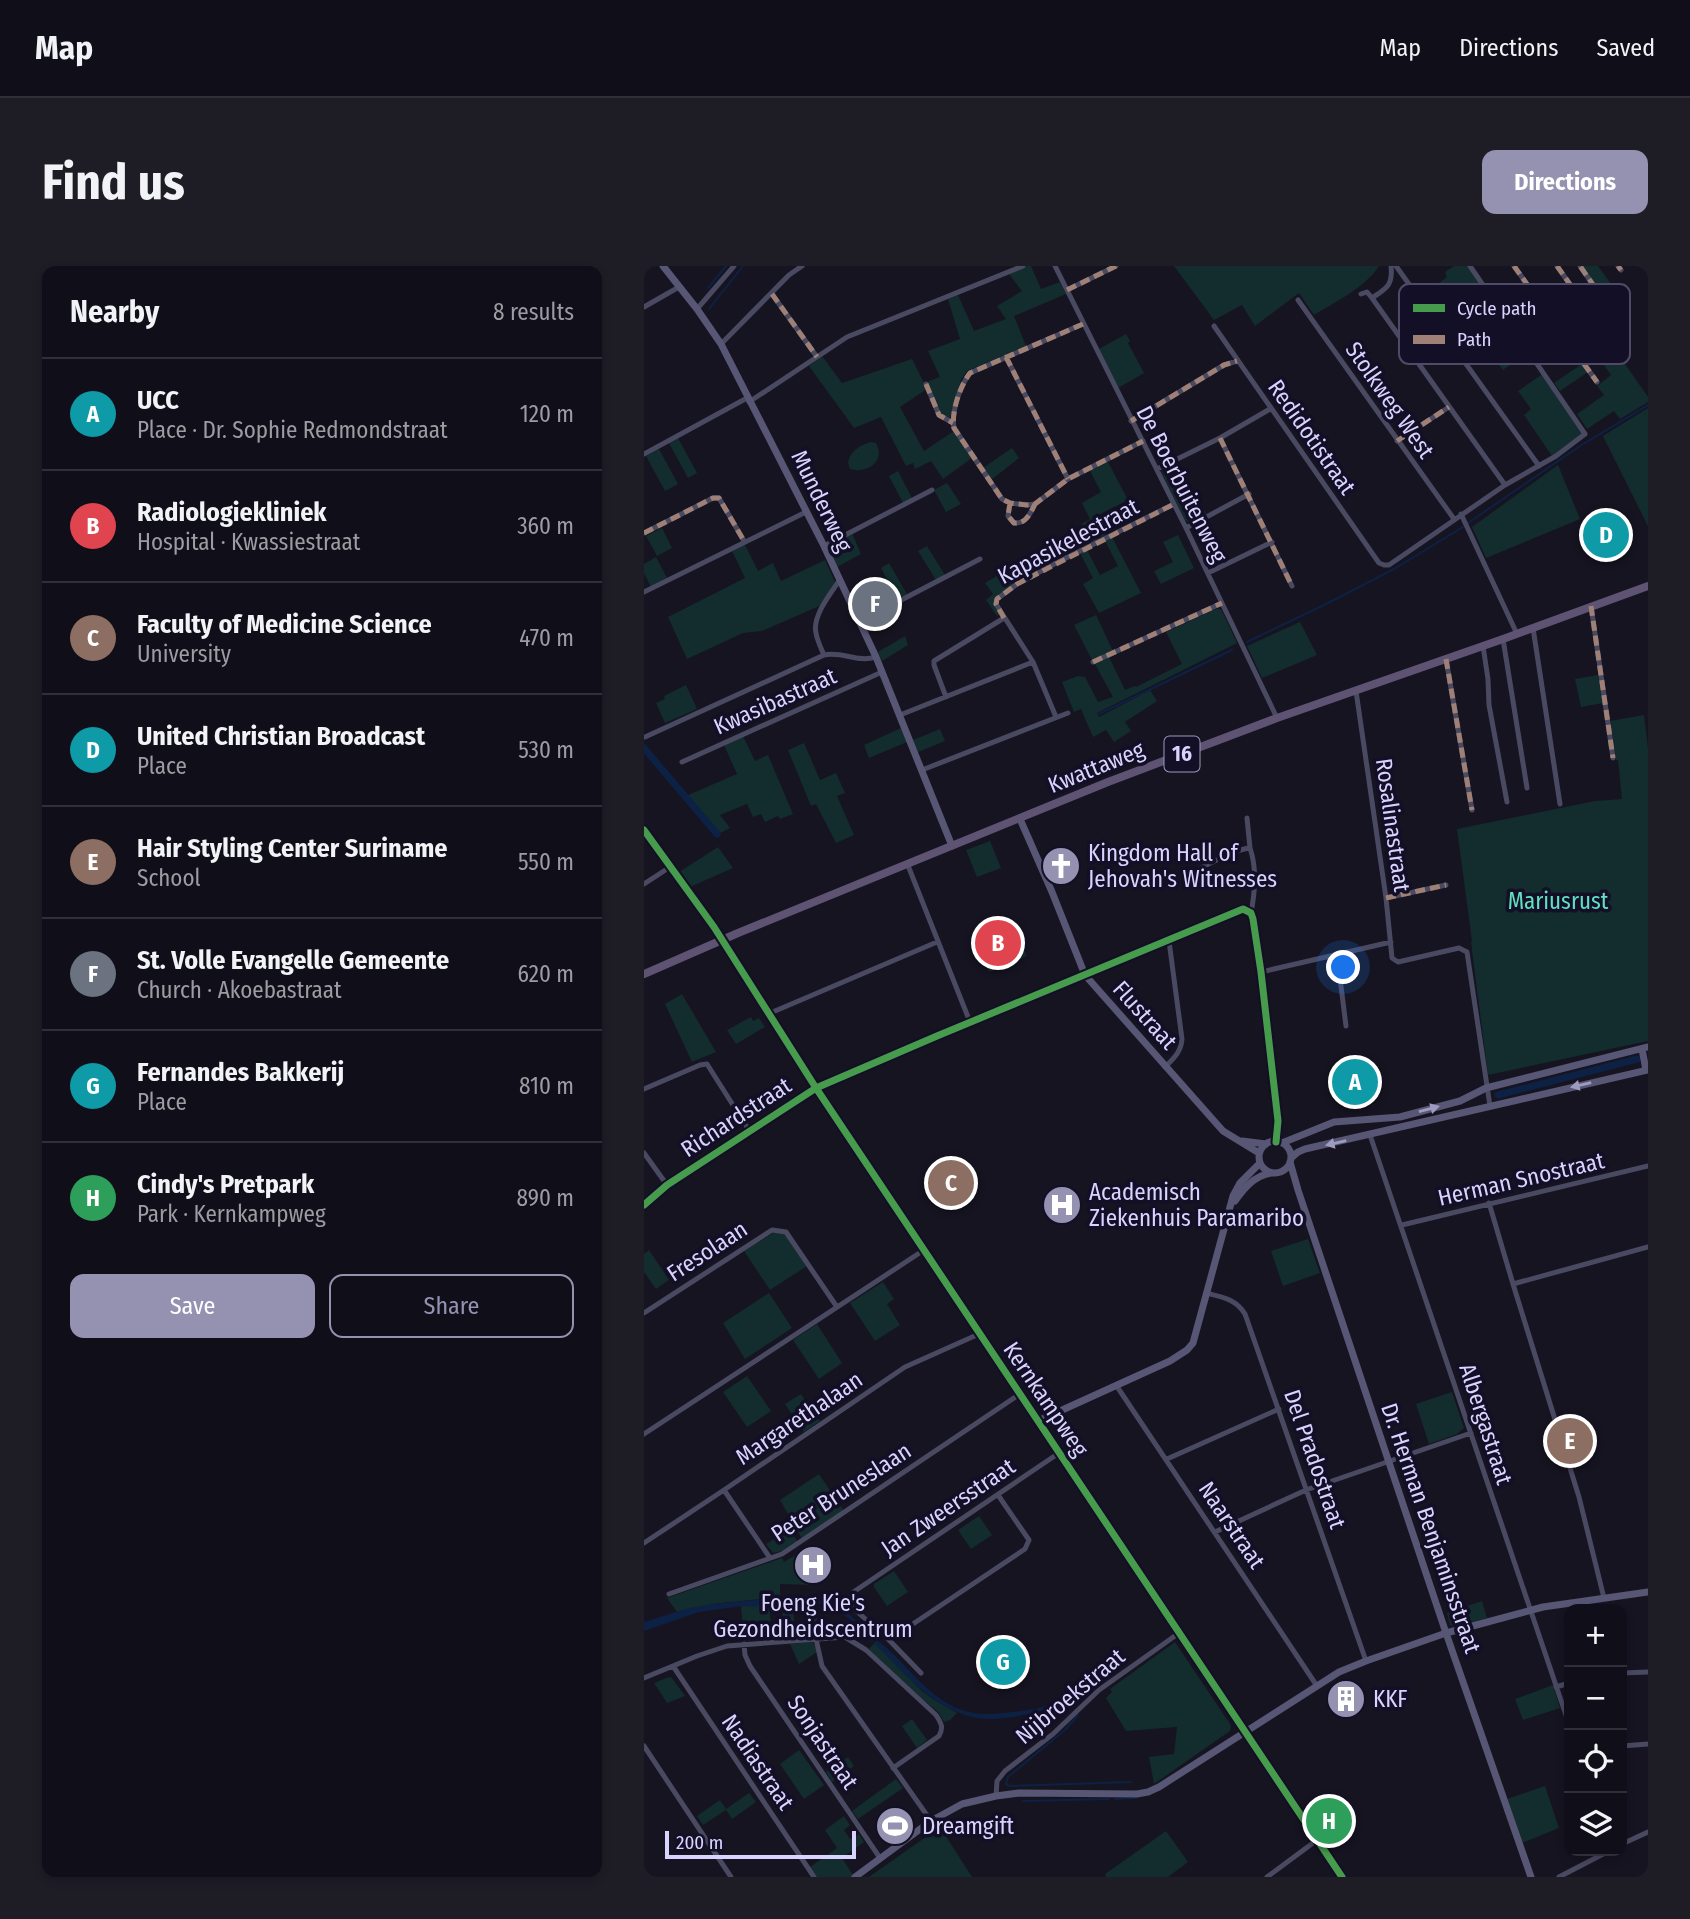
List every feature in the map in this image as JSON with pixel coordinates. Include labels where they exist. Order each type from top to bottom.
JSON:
[{"type":"main road","name":"Kwattaweg","points":[[644,974],[1108,782],[1277,718],[1648,586]]},
{"type":"street","name":"Munderweg","points":[[663,266],[720,344],[824,546],[876,657],[952,846]]},
{"type":"street","points":[[697,309],[734,266]]},
{"type":"street","points":[[720,344],[789,275],[802,266]]},
{"type":"street","points":[[644,454],[748,400],[847,337],[1023,266]]},
{"type":"street","name":"De Boerbuitenweg","points":[[1055,266],[1157,468],[1277,718]]},
{"type":"street","points":[[1067,290],[1116,266]]},
{"type":"street","points":[[1372,298],[1387,288],[1393,266]]},
{"type":"street","points":[[1393,266],[1406,284]]},
{"type":"street","points":[[1470,266],[1482,284]]},
{"type":"street","points":[[1514,266],[1527,284]]},
{"type":"street","points":[[1557,266],[1570,284]]},
{"type":"street","points":[[1580,266],[1593,284]]},
{"type":"street","points":[[644,307],[680,287]]},
{"type":"street","points":[[1361,294],[1367,292],[1399,336]]},
{"type":"street","points":[[772,293],[817,356]]},
{"type":"street","name":"Stolkweg West","points":[[1298,300],[1454,519]]},
{"type":"street","points":[[1035,504],[1010,503],[1002,499],[954,428],[963,385],[970,373],[1083,324]]},
{"type":"street","name":"Redidotistraat","points":[[1214,326],[1380,563],[1389,565],[1454,519]]},
{"type":"street","points":[[1006,357],[1068,479]]},
{"type":"street","points":[[1131,421],[1224,365],[1237,361]]},
{"type":"street","points":[[1419,364],[1505,485]]},
{"type":"street","points":[[1465,364],[1539,466]]},
{"type":"street","points":[[1454,519],[1584,436],[1585,432],[1538,364]]},
{"type":"street","points":[[1584,364],[1597,383]]},
{"type":"street","points":[[926,384],[939,415],[953,424]]},
{"type":"street","points":[[1397,441],[1449,407]]},
{"type":"street","points":[[1157,468],[1220,438],[1270,409]]},
{"type":"street","points":[[1220,438],[1292,586]]},
{"type":"street","points":[[1010,503],[1008,516],[1014,523],[1023,522],[1035,504],[1068,479],[1143,442]]},
{"type":"street","points":[[824,546],[932,490]]},
{"type":"street","points":[[1186,528],[1249,494]]},
{"type":"street","points":[[644,533],[713,498],[719,498],[744,541]]},
{"type":"street","name":"Kapasikelestraat","points":[[1004,618],[996,604],[997,599],[1008,590],[1174,504]]},
{"type":"street","points":[[644,592],[806,512]]},
{"type":"street","points":[[1461,514],[1517,634]]},
{"type":"street","points":[[1208,573],[1272,542]]},
{"type":"street","points":[[859,622],[980,559]]},
{"type":"street","points":[[824,655],[815,632],[816,621],[839,581]]},
{"type":"street","points":[[1093,662],[1222,603]]},
{"type":"street","points":[[1591,606],[1614,758]]},
{"type":"street","points":[[946,697],[934,661],[1004,618],[1033,662],[1056,717]]},
{"type":"street","points":[[1533,628],[1560,804]]},
{"type":"street","points":[[1503,639],[1527,788]]},
{"type":"street","points":[[1483,646],[1489,705],[1507,802]]},
{"type":"street","points":[[645,737],[824,655],[836,653],[863,660],[876,657]]},
{"type":"street","points":[[1447,659],[1472,810]]},
{"type":"street","points":[[900,715],[1033,662]]},
{"type":"street","name":"Kwasibastraat","points":[[682,762],[882,672]]},
{"type":"street","name":"Rosalinastraat","points":[[1356,691],[1392,958],[1398,962],[1459,948],[1467,952],[1486,1088]]},
{"type":"street","points":[[922,770],[1068,713]]},
{"type":"street","points":[[1247,818],[1254,896],[1251,913],[1261,972],[1279,1142]]},
{"type":"street","name":"Flustraat","points":[[1020,819],[1085,975],[1223,1131],[1259,1153]]},
{"type":"street","name":"Kernkampweg","points":[[644,830],[722,940],[816,1088],[1342,1877]]},
{"type":"street","points":[[1195,871],[1250,848]]},
{"type":"street","points":[[907,863],[970,1023]]},
{"type":"street","points":[[644,884],[670,867]]},
{"type":"street","points":[[1386,898],[1446,885]]},
{"type":"street","name":"Richardstraat","points":[[644,1205],[667,1185],[816,1088],[1243,909],[1251,913]]},
{"type":"street","points":[[1166,1067],[1182,1047],[1169,941]]},
{"type":"street","points":[[768,1014],[937,942]]},
{"type":"street","points":[[1261,972],[1391,942]]},
{"type":"street","points":[[1337,954],[1346,1026]]},
{"type":"street","points":[[1229,1211],[1251,1182],[1261,1175],[1286,1169],[1300,1150],[1647,1070],[1645,1048],[1486,1088],[1460,1101],[1399,1117],[1334,1122],[1266,1144],[1238,1141]]},
{"type":"street","points":[[644,1089],[707,1064],[750,1132]]},
{"type":"street","points":[[1486,1088],[1490,1106]]},
{"type":"street","name":"Albergastraat","points":[[1370,1135],[1564,1710]]},
{"type":"street","points":[[1279,1142],[1288,1148],[1291,1160]]},
{"type":"street","points":[[1266,1144],[1259,1153],[1260,1163],[1265,1171],[1276,1173]]},
{"type":"street","points":[[644,1153],[667,1185]]},
{"type":"street","name":"Dr. Herman Benjaminsstraat","points":[[1291,1160],[1298,1191],[1388,1462],[1531,1877]]},
{"type":"street","points":[[1038,1421],[1188,1350],[1193,1343],[1233,1196],[1240,1183],[1260,1163]]},
{"type":"street","name":"Herman Snostraat","points":[[1402,1225],[1648,1166]]},
{"type":"street","name":"Dr. Herman Benjaminsstraat","points":[[1276,1173],[1290,1179],[1298,1191]]},
{"type":"street","points":[[1489,1203],[1579,1497],[1604,1598]]},
{"type":"street","name":"Fresolaan","points":[[644,1313],[772,1230],[786,1232],[837,1307]]},
{"type":"street","points":[[1513,1284],[1648,1247]]},
{"type":"street","points":[[644,1434],[924,1250]]},
{"type":"street","name":"Del Pradostraat","points":[[1206,1293],[1231,1300],[1240,1305],[1245,1314],[1366,1661]]},
{"type":"street","name":"Margarethalaan","points":[[644,1543],[905,1367],[979,1334]]},
{"type":"street","name":"Naarstraat","points":[[1116,1385],[1317,1686]]},
{"type":"street","name":"Peter Bruneslaan","points":[[668,1594],[782,1554],[1020,1394]]},
{"type":"street","points":[[1167,1459],[1279,1409]]},
{"type":"street","points":[[1215,1532],[1306,1490],[1471,1433]]},
{"type":"street","name":"Jan Zweersstraat","points":[[889,1640],[850,1605],[850,1597],[856,1590],[1059,1453]]},
{"type":"street","points":[[724,1490],[771,1558]]},
{"type":"street","points":[[921,1672],[889,1640],[1025,1549],[1029,1540],[999,1495]]},
{"type":"street","points":[[855,1877],[931,1821],[962,1804],[1018,1793],[1077,1795],[1148,1792],[1339,1672],[1366,1661],[1446,1633],[1530,1611],[1648,1592]]},
{"type":"street","name":"Nijbroekstraat","points":[[996,1796],[997,1781],[1005,1771],[1054,1734],[1099,1690],[1179,1633]]},
{"type":"street","points":[[644,1678],[727,1646],[845,1637],[866,1650],[942,1723],[939,1736],[893,1768]]},
{"type":"street","points":[[816,1639],[822,1666],[931,1821]]},
{"type":"street","name":"Sonjastraat","points":[[744,1644],[750,1666],[880,1858]]},
{"type":"street","name":"Nadiastraat","points":[[673,1666],[814,1877]]},
{"type":"street","points":[[1627,1674],[1648,1672]]},
{"type":"street","points":[[1556,1687],[1564,1685]]},
{"type":"street","points":[[1627,1746],[1648,1744]]},
{"type":"street","points":[[644,1746],[731,1877]]},
{"type":"street","points":[[1627,1842],[1648,1832]]},
{"type":"street","points":[[1267,1877],[1317,1840]]},
{"type":"street","points":[[1559,1877],[1599,1856]]},
{"type":"street","points":[[644,1872],[647,1877]]},
{"type":"green space","points":[[1031,266],[1041,289],[1060,282],[1066,294],[1014,316],[1026,346],[967,371],[961,380],[950,418],[939,413],[927,389],[900,407],[924,451],[954,431],[972,458],[943,479],[931,461],[915,469],[913,463],[906,466],[881,417],[854,428],[809,366],[822,356],[842,383],[912,359],[924,383],[940,377],[928,351],[960,339],[948,299],[958,295],[974,331],[1006,319],[997,306],[1022,291],[1009,274]]},
{"type":"green space","points":[[1174,266],[1379,266],[1358,288],[1314,315],[1299,293],[1255,326],[1242,305],[1214,320]]},
{"type":"green space","points":[[1454,266],[1468,266],[1481,284],[1438,284],[1447,277],[1445,272]]},
{"type":"green space","points":[[1582,266],[1598,266],[1611,284],[1595,284]]},
{"type":"green space","points":[[1126,334],[1144,373],[1118,388],[1099,349]]},
{"type":"green space","points":[[1498,364],[1509,364],[1510,365],[1503,370]]},
{"type":"green space","points":[[1582,364],[1588,372],[1560,391],[1554,383]]},
{"type":"green space","points":[[1603,364],[1625,364],[1648,397],[1648,402],[1620,419],[1614,411],[1587,429],[1577,414],[1604,395],[1597,386],[1611,375]]},
{"type":"green space","points":[[1544,373],[1585,432],[1552,456],[1524,415],[1531,409],[1518,391]]},
{"type":"green space","points":[[1648,408],[1648,526],[1603,436]]},
{"type":"green space","points":[[678,438],[697,473],[688,478],[669,443]]},
{"type":"green space","points":[[871,442],[876,443],[879,456],[877,461],[863,470],[850,469],[848,463],[853,452]]},
{"type":"green space","points":[[1012,448],[1019,458],[991,480],[983,468]]},
{"type":"green space","points":[[659,449],[678,484],[665,491],[646,456]]},
{"type":"green space","points":[[1176,461],[1207,515],[1191,523],[1185,520],[1162,473],[1163,469]]},
{"type":"green space","points":[[1108,462],[1128,500],[1098,515],[1107,534],[1091,543],[1081,524],[1090,519],[1082,503],[1101,492],[1090,471]]},
{"type":"green space","points":[[1558,465],[1580,519],[1486,558],[1472,527]]},
{"type":"green space","points":[[898,471],[912,498],[903,503],[889,476]]},
{"type":"green space","points":[[947,483],[961,504],[946,512],[934,490]]},
{"type":"green space","points":[[662,528],[672,548],[657,556],[646,536]]},
{"type":"green space","points":[[852,533],[861,554],[837,567],[828,546]]},
{"type":"green space","points":[[1178,535],[1194,568],[1161,584],[1154,571],[1173,562],[1163,542]]},
{"type":"green space","points":[[1112,537],[1141,593],[1099,613],[1083,584],[1093,578],[1080,553],[1087,550],[1100,575],[1118,566],[1105,541]]},
{"type":"green space","points":[[745,545],[758,571],[773,563],[781,581],[825,560],[836,584],[824,604],[762,631],[743,633],[687,659],[668,617],[745,578],[732,551]]},
{"type":"green space","points":[[927,546],[945,575],[936,580],[918,551]]},
{"type":"green space","points":[[656,557],[667,578],[651,587],[644,573],[644,564]]},
{"type":"green space","points":[[889,563],[907,594],[898,599],[881,568]]},
{"type":"green space","points":[[1007,570],[1015,584],[998,595],[1000,614],[997,616],[986,600],[993,594],[985,583]]},
{"type":"green space","points":[[1216,609],[1222,611],[1237,643],[1097,713],[1099,717],[1150,690],[1157,701],[1125,722],[1131,731],[1114,742],[1106,730],[1093,737],[1081,709],[1074,712],[1062,682],[1078,676],[1085,677],[1098,702],[1113,697],[1095,664],[1109,657],[1125,690],[1136,687],[1182,664],[1166,632]]},
{"type":"green space","points":[[1096,615],[1113,651],[1092,660],[1074,625]]},
{"type":"green space","points":[[1300,622],[1317,655],[1262,678],[1247,646]]},
{"type":"green space","points":[[905,636],[908,645],[882,661],[878,652]]},
{"type":"green space","points":[[1598,675],[1603,703],[1581,707],[1575,679]]},
{"type":"green space","points":[[686,685],[697,709],[665,723],[656,703]]},
{"type":"green space","name":"Mariusrust","points":[[1644,715],[1648,748],[1648,1041],[1488,1075],[1457,829],[1595,801],[1622,799],[1610,721]]},
{"type":"green space","points":[[901,728],[907,742],[869,758],[864,745]]},
{"type":"green space","points":[[940,729],[945,741],[918,752],[913,740]]},
{"type":"green space","points":[[743,736],[755,761],[768,755],[793,814],[780,819],[778,816],[765,822],[761,814],[753,817],[747,804],[720,815],[730,828],[718,834],[686,796],[737,774],[724,745]]},
{"type":"green space","points":[[804,743],[820,780],[836,773],[845,793],[837,796],[854,835],[836,843],[816,804],[811,806],[788,750]]},
{"type":"green space","points":[[990,841],[1001,868],[977,877],[966,850]]},
{"type":"green space","points":[[718,847],[733,868],[690,887],[679,872]]},
{"type":"green space","points":[[1011,919],[1027,956],[989,972],[974,934]]},
{"type":"green space","points":[[682,994],[716,1052],[692,1062],[665,1004]]},
{"type":"green space","points":[[751,1017],[753,1021],[759,1018],[765,1027],[736,1044],[727,1030]]},
{"type":"green space","points":[[775,1232],[785,1234],[807,1266],[770,1290],[744,1251]]},
{"type":"green space","points":[[1308,1239],[1320,1273],[1283,1286],[1271,1251]]},
{"type":"green space","points":[[649,1250],[669,1280],[656,1289],[644,1272],[644,1254]]},
{"type":"green space","points":[[883,1282],[894,1299],[887,1304],[900,1325],[875,1341],[850,1303]]},
{"type":"green space","points":[[769,1293],[792,1328],[745,1359],[723,1323]]},
{"type":"green space","points":[[817,1324],[842,1363],[819,1379],[793,1340]]},
{"type":"green space","points":[[747,1376],[771,1411],[747,1427],[723,1392]]},
{"type":"green space","points":[[1452,1392],[1464,1428],[1457,1434],[1429,1444],[1416,1404]]},
{"type":"green space","points":[[801,1394],[820,1421],[804,1432],[785,1404]]},
{"type":"green space","points":[[819,1474],[844,1511],[802,1539],[780,1500]]},
{"type":"green space","points":[[979,1516],[992,1535],[971,1549],[958,1530]]},
{"type":"green space","points":[[790,1529],[797,1541],[782,1551],[773,1553],[766,1544]]},
{"type":"green space","points":[[797,1554],[814,1578],[810,1585],[780,1584],[780,1597],[713,1604],[677,1612],[667,1598],[782,1558],[784,1562]]},
{"type":"green space","points":[[894,1571],[908,1592],[887,1606],[874,1584]]},
{"type":"green space","points":[[804,1601],[816,1602],[818,1632],[807,1633]]},
{"type":"green space","points":[[1482,1601],[1487,1618],[1456,1627],[1450,1625],[1447,1613]]},
{"type":"green space","points":[[782,1602],[793,1602],[795,1635],[784,1636]]},
{"type":"green space","points":[[769,1604],[772,1638],[744,1641],[741,1606]]},
{"type":"green space","points":[[813,1642],[817,1652],[799,1664],[790,1644]]},
{"type":"green space","points":[[875,1642],[921,1690],[957,1713],[944,1722],[938,1712],[868,1650]]},
{"type":"green space","points":[[1175,1642],[1231,1726],[1230,1731],[1154,1784],[1149,1757],[1174,1754],[1177,1727],[1126,1731],[1106,1698],[1112,1692],[1110,1689]]},
{"type":"green space","points":[[669,1677],[685,1696],[667,1703],[654,1683]]},
{"type":"green space","points":[[1553,1685],[1560,1708],[1523,1720],[1515,1699]]},
{"type":"green space","points":[[912,1719],[927,1740],[917,1748],[902,1726]]},
{"type":"green space","points":[[799,1750],[824,1785],[804,1799],[780,1764]]},
{"type":"green space","points":[[848,1757],[854,1766],[832,1782],[826,1772]]},
{"type":"green space","points":[[896,1779],[903,1788],[858,1819],[852,1811]]},
{"type":"green space","points":[[1545,1786],[1559,1828],[1522,1843],[1507,1799]]},
{"type":"green space","points":[[749,1793],[756,1802],[732,1819],[726,1810],[703,1825],[697,1816],[720,1800],[726,1809]]},
{"type":"green space","points":[[844,1816],[850,1825],[844,1830],[850,1839],[859,1834],[864,1842],[842,1858],[853,1875],[817,1877],[810,1867],[837,1848],[825,1830]]},
{"type":"green space","points":[[940,1827],[972,1877],[869,1877]]},
{"type":"green space","points":[[1166,1831],[1188,1862],[1168,1877],[1106,1877],[1105,1874]]},
{"type":"water","points":[[809,1595],[840,1607],[876,1638],[872,1642],[854,1622],[830,1605],[827,1607],[800,1601],[699,1612],[644,1631],[644,1622],[689,1608]]},
{"type":"water","points":[[877,1640],[928,1689],[955,1707],[972,1713],[991,1714],[1056,1703],[1060,1703],[1060,1709],[995,1719],[957,1712],[927,1694],[876,1645]]},
{"type":"waterway","points":[[708,288],[726,266]]},
{"type":"waterway","points":[[709,309],[743,266]]},
{"type":"waterway","points":[[1468,523],[1580,446],[1648,405]]},
{"type":"waterway","points":[[1247,642],[1394,569],[1463,527]]},
{"type":"waterway","points":[[1099,714],[1232,650]]},
{"type":"waterway","points":[[644,748],[717,834]]},
{"type":"waterway","points":[[1498,1095],[1637,1059]]},
{"type":"waterway","points":[[1078,1715],[1066,1729],[1008,1777],[1006,1784],[1131,1782]]},
{"type":"waterway","points":[[1115,1799],[1136,1798]]},
{"type":"waterway","points":[[1023,1801],[1109,1799]]},
{"type":"marked path","points":[[1067,290],[1116,266]]},
{"type":"marked path","points":[[1514,266],[1527,284]]},
{"type":"marked path","points":[[1557,266],[1570,284]]},
{"type":"marked path","points":[[1580,266],[1593,284]]},
{"type":"marked path","points":[[1618,266],[1621,270]]},
{"type":"marked path","points":[[772,294],[817,357]]},
{"type":"marked path","points":[[1083,324],[970,373],[957,399],[954,428],[1002,499],[1027,505],[1035,504],[1068,479],[1143,441]]},
{"type":"marked path","points":[[1006,357],[1068,479]]},
{"type":"marked path","points":[[1131,421],[1224,365],[1237,361]]},
{"type":"marked path","points":[[1584,364],[1597,382]]},
{"type":"marked path","points":[[926,384],[939,415],[953,423]]},
{"type":"marked path","points":[[1397,441],[1449,407]]},
{"type":"marked path","points":[[1220,438],[1292,586]]},
{"type":"marked path","points":[[644,533],[713,498],[719,498],[744,541]]},
{"type":"marked path","points":[[1010,503],[1008,516],[1014,523],[1025,520],[1035,504]]},
{"type":"marked path","points":[[1004,618],[996,604],[997,599],[1017,584],[1174,504]]},
{"type":"marked path","points":[[1093,662],[1222,603]]},
{"type":"marked path","points":[[1591,606],[1613,758]]},
{"type":"marked path","points":[[1446,659],[1472,810]]},
{"type":"marked path","points":[[1386,898],[1446,885]]},
{"type":"cycle path","points":[[644,830],[714,927],[816,1088],[1342,1877]]},
{"type":"cycle path","points":[[644,1205],[667,1185],[816,1088],[1243,909],[1251,913],[1253,919],[1261,972],[1278,1121],[1276,1142]]},
{"type":"place","name":"United Christian Broadcast","points":[[1606,535]]},
{"type":"place","name":"St. Volle Evangelle Gemeente","points":[[875,604]]},
{"type":"place","name":"Kingdom Hall of Jehovah's Witnesses","points":[[1061,866]]},
{"type":"place","name":"Radiologiekliniek","points":[[998,943]]},
{"type":"place","name":"UCC","points":[[1355,1082]]},
{"type":"place","name":"Faculty of Medicine Science","points":[[951,1183]]},
{"type":"place","name":"Academisch Ziekenhuis Paramaribo","points":[[1062,1205]]},
{"type":"place","name":"Hair Styling Center Suriname","points":[[1570,1441]]},
{"type":"place","name":"Foeng Kie's Gezondheidscentrum","points":[[813,1565]]},
{"type":"place","name":"Fernandes Bakkerij","points":[[1003,1662]]},
{"type":"place","name":"KKF","points":[[1346,1699]]},
{"type":"place","name":"Cindy's Pretpark","points":[[1329,1821]]},
{"type":"place","name":"Dreamgift","points":[[895,1826]]}]
